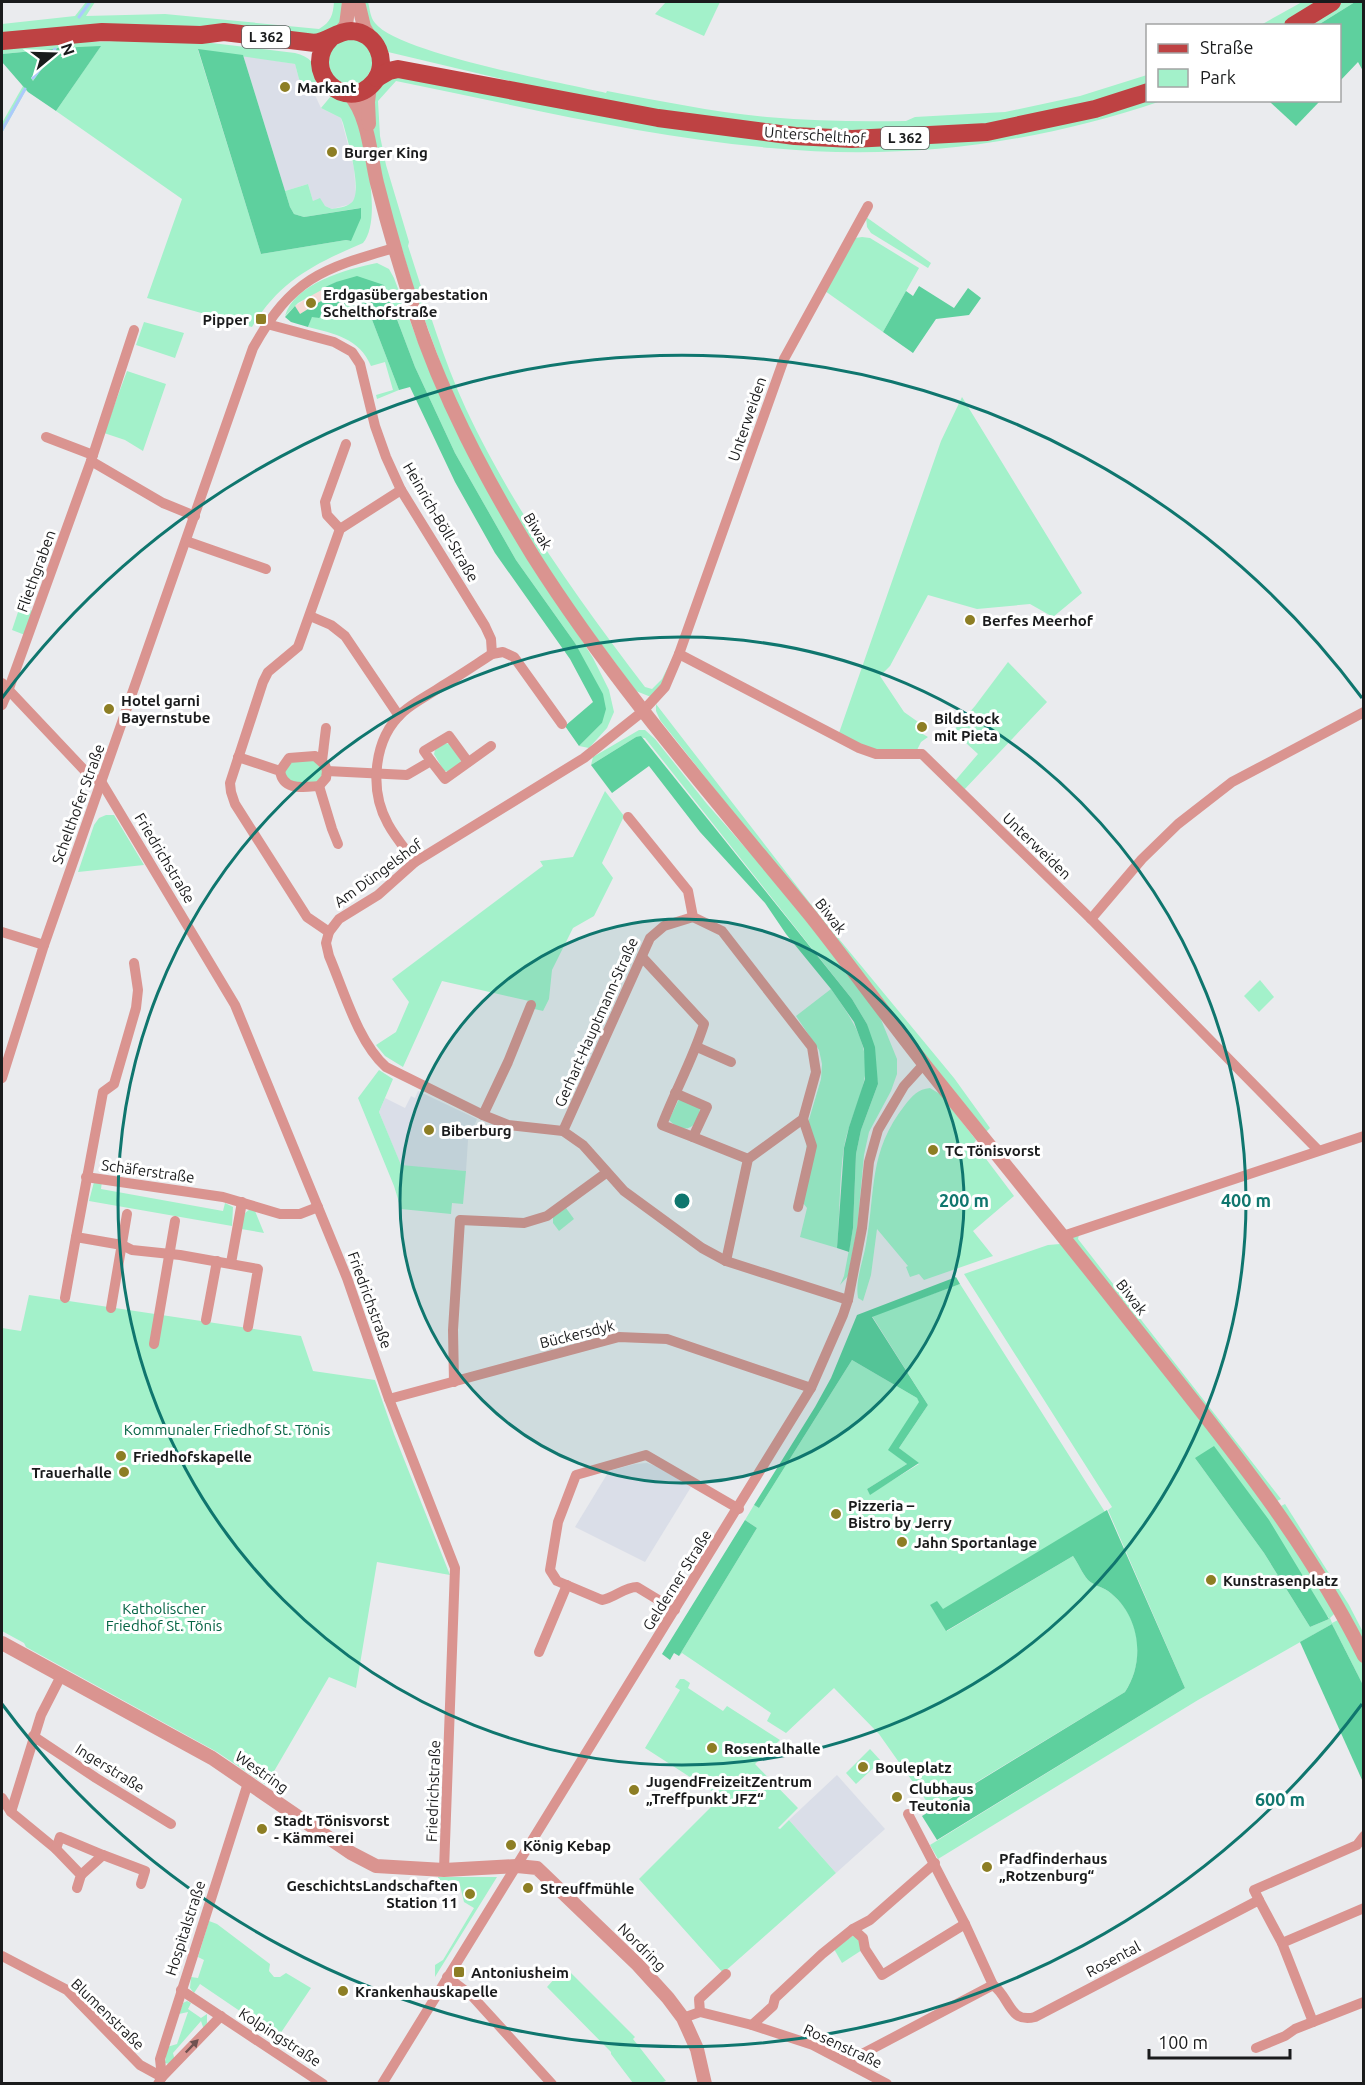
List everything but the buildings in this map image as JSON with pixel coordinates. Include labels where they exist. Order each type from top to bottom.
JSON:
[{"type":"main road","points":[[1296,24],[1332,2]]},
{"type":"main road","name":"L 362","points":[[2,41],[102,32],[201,35],[224,32],[315,43],[335,36]]},
{"type":"main road","points":[[355,32],[374,43],[382,62],[374,82],[360,92],[349,94],[329,85],[320,69],[320,59],[325,44],[335,36],[355,32]]},
{"type":"main road","name":"L 362","points":[[201,35],[222,42],[309,52],[320,59]]},
{"type":"main road","name":"Unterschelthof","points":[[374,43],[397,58],[496,81],[552,97]]},
{"type":"main road","name":"Unterschelthof","points":[[374,82],[389,71],[398,69],[658,118],[795,136],[852,139],[987,132],[1095,109],[1146,93]]},
{"type":"street","points":[[335,36],[346,25],[349,2]]},
{"type":"street","points":[[358,2],[364,27],[374,43]]},
{"type":"street","name":"Biwak","points":[[370,144],[368,102],[374,82]]},
{"type":"street","name":"Biwak","points":[[349,94],[358,105],[370,144],[394,248],[435,368],[467,440],[493,488],[559,595],[642,712],[813,919],[924,1064],[1063,1236],[1275,1507],[1311,1560],[1364,1656]]},
{"type":"street","name":"Unterweiden","points":[[642,712],[664,687],[679,654],[784,359],[868,206]]},
{"type":"street","name":"Schelthofer Straße","points":[[2,1078],[44,945],[253,348],[267,324],[291,294],[321,272],[394,248]]},
{"type":"street","name":"Heinrich-Böll-Straße","points":[[267,324],[334,342],[352,352],[360,364],[375,426],[386,458],[401,490],[485,626],[491,639],[492,654]]},
{"type":"street","name":"Fliethgraben","points":[[2,705],[5,687],[92,458],[134,330]]},
{"type":"street","points":[[46,437],[92,458],[163,503],[195,516]]},
{"type":"street","points":[[340,529],[327,515],[325,502],[346,444]]},
{"type":"street","points":[[401,490],[340,529],[298,647],[268,672],[263,682],[230,783],[231,792],[235,804],[307,917],[328,932],[326,943],[329,956],[366,1043],[375,1057],[386,1067],[483,1115],[531,1005]]},
{"type":"street","points":[[186,541],[266,569]]},
{"type":"street","points":[[310,616],[331,625],[345,636],[399,716]]},
{"type":"street","points":[[415,862],[388,824],[378,800],[376,775],[378,762],[386,735],[399,716],[413,704],[492,654],[503,652],[514,657],[562,724]]},
{"type":"street","name":"Unterweiden","points":[[679,654],[859,748],[876,753],[922,754],[1091,919],[1318,1150]]},
{"type":"street","points":[[5,687],[87,773],[102,783]]},
{"type":"street","name":"Am Düngelshof","points":[[328,932],[339,919],[378,895],[415,862],[584,758],[642,712]]},
{"type":"street","points":[[1091,919],[1142,859],[1178,824],[1232,782],[1364,712]]},
{"type":"street","points":[[320,786],[326,778],[324,754],[326,728]]},
{"type":"street","points":[[468,762],[449,736],[424,751],[445,778],[468,762],[491,746]]},
{"type":"street","points":[[320,786],[292,787],[286,784],[280,771],[285,762],[296,756],[315,756],[325,766],[376,775],[407,775],[431,761]]},
{"type":"street","points":[[238,757],[280,771]]},
{"type":"street","name":"Friedrichstraße","points":[[102,783],[235,1005],[347,1278],[389,1399],[455,1568],[444,1870]]},
{"type":"street","points":[[320,786],[338,844]]},
{"type":"street","points":[[628,817],[688,891],[693,917],[722,931],[812,1047],[816,1072],[802,1119],[748,1159],[726,1261]]},
{"type":"street","name":"Gerhart-Hauptmann-Straße","points":[[563,1131],[650,938],[664,926],[693,917]]},
{"type":"street","points":[[2,932],[44,945]]},
{"type":"street","points":[[642,957],[704,1024],[697,1047],[662,1125],[748,1159]]},
{"type":"street","name":"Schäferstraße","points":[[134,963],[138,990],[136,1008],[114,1084],[103,1092],[86,1177],[223,1197],[280,1214],[300,1214],[318,1207]]},
{"type":"street","points":[[697,1047],[731,1062]]},
{"type":"street","name":"Gelderner Straße","points":[[382,2084],[812,1388],[848,1300],[860,1237],[869,1162],[878,1130],[904,1086],[924,1064]]},
{"type":"street","points":[[675,1092],[707,1107],[693,1137]]},
{"type":"street","name":"Gerhart-Hauptmann-Straße","points":[[483,1115],[508,1125],[563,1131],[583,1145],[624,1191],[693,1242],[726,1261],[848,1300]]},
{"type":"street","points":[[798,1207],[812,1146],[802,1119]]},
{"type":"street","points":[[1063,1236],[1364,1136]]},
{"type":"street","points":[[454,1382],[455,1289],[460,1220],[524,1223],[547,1216],[606,1173]]},
{"type":"street","points":[[65,1298],[86,1177]]},
{"type":"street","points":[[231,1263],[242,1202]]},
{"type":"street","points":[[111,1308],[127,1214]]},
{"type":"street","points":[[154,1344],[175,1221]]},
{"type":"street","points":[[76,1237],[122,1245],[132,1250],[180,1255],[258,1269],[248,1328]]},
{"type":"street","points":[[206,1320],[217,1261]]},
{"type":"street","name":"Bückersdyk","points":[[389,1399],[619,1336],[667,1339],[812,1388]]},
{"type":"street","points":[[675,1610],[637,1587],[630,1587],[602,1600],[557,1581],[550,1570],[558,1522],[576,1474],[646,1455],[739,1509]]},
{"type":"street","points":[[539,1652],[567,1585]]},
{"type":"street","name":"Westring","points":[[2,1643],[212,1758],[351,1853],[376,1866],[444,1870],[517,1866]]},
{"type":"street","points":[[10,1812],[33,1736],[61,1676]]},
{"type":"street","name":"Ingerstraße","points":[[33,1736],[171,1824]]},
{"type":"street","name":"Hospitalstraße","points":[[160,2080],[160,2059],[248,1783]]},
{"type":"street","points":[[2,1798],[10,1812],[56,1849],[81,1875]]},
{"type":"street","name":"Rosental","points":[[908,1814],[935,1863],[993,1984],[1017,2016],[1026,2019],[1035,2017],[1259,1900],[1254,1890],[1357,1845],[1364,1836]]},
{"type":"street","points":[[56,1849],[60,1836],[145,1871],[141,1884]]},
{"type":"street","points":[[77,1888],[81,1875],[103,1855]]},
{"type":"street","points":[[752,2025],[773,2006],[775,1998],[822,1954],[853,1929],[870,1920],[935,1863]]},
{"type":"street","name":"Nordring","points":[[517,1866],[537,1868],[638,1965],[668,1998],[684,2018],[697,2049],[705,2084]]},
{"type":"street","points":[[1259,1900],[1282,1943],[1313,2022]]},
{"type":"street","points":[[1282,1943],[1364,1908]]},
{"type":"street","points":[[853,1929],[863,1938],[865,1949],[882,1976],[965,1924]]},
{"type":"street","name":"Blumenstraße","points":[[2,1956],[67,1990],[140,2066],[160,2080]]},
{"type":"street","points":[[684,2018],[700,2012],[699,1999],[726,1974]]},
{"type":"street","points":[[447,1977],[472,1996],[552,2084]]},
{"type":"street","points":[[847,2061],[993,1984]]},
{"type":"street","name":"Kolpingstraße","points":[[181,1990],[323,2084]]},
{"type":"street","points":[[1256,2048],[1364,2002]]},
{"type":"street","name":"Rosenstraße","points":[[700,2012],[752,2025],[813,2045],[887,2084]]},
{"type":"street","name":"Kolpingstraße","points":[[160,2080],[221,2016]]},
{"type":"shaded area","points":[[243,55],[295,64],[299,79],[307,90],[313,91],[321,108],[341,118],[354,168],[356,196],[351,204],[332,209],[313,201],[308,184],[285,191]]},
{"type":"shaded area","points":[[321,289],[326,298],[300,315],[295,306]]},
{"type":"shaded area","name":"Biberburg","points":[[418,1091],[477,1119],[468,1140],[466,1171],[401,1166],[379,1112],[385,1098],[405,1108],[411,1096],[415,1098]]},
{"type":"shaded area","points":[[647,1463],[691,1487],[645,1562],[575,1527],[609,1471]]},
{"type":"shaded area","points":[[837,1775],[885,1829],[836,1873],[789,1820]]},
{"type":"green space","points":[[86,2],[95,2],[86,16],[165,14],[319,29],[331,18],[334,2],[346,2],[343,24],[327,36],[2,35],[2,24],[75,16]]},
{"type":"green space","points":[[362,2],[368,2],[373,21],[390,34],[415,45],[483,66],[606,93],[607,91],[747,115],[784,118],[906,121],[915,117],[1005,112],[1080,96],[1146,75],[1146,86],[1099,102],[966,129],[829,133],[590,100],[388,52],[371,33]]},
{"type":"green space","points":[[666,2],[720,2],[704,36],[655,14]]},
{"type":"green space","points":[[1302,2],[1322,2],[1284,24],[1263,24]]},
{"type":"green space","points":[[1343,2],[1355,2],[1320,24],[1307,24]]},
{"type":"green space","points":[[1355,2],[1363,2],[1363,71],[1358,62],[1341,80],[1341,24],[1320,24]]},
{"type":"green space","points":[[359,38],[377,59],[363,84],[344,86],[330,73],[328,54],[340,40]]},
{"type":"green space","points":[[178,39],[295,53],[308,58],[315,67],[317,78],[313,91],[307,90],[299,79],[295,64],[198,50],[261,254],[350,241],[360,208],[304,217],[294,214],[285,191],[308,184],[313,201],[320,198],[325,206],[332,209],[351,203],[355,197],[355,177],[343,123],[341,118],[321,108],[331,96],[337,96],[356,106],[370,177],[372,216],[369,231],[363,243],[314,266],[287,285],[274,297],[252,327],[147,298],[182,199],[56,111],[100,47],[33,81],[31,79],[53,49],[2,54],[2,48],[55,43]]},
{"type":"green space","points":[[101,46],[56,111],[28,92],[2,62],[2,54],[54,49],[31,78],[33,81],[57,48]]},
{"type":"green space","points":[[198,49],[243,55],[294,214],[304,217],[361,208],[361,218],[351,241],[261,254]]},
{"type":"green space","points":[[392,74],[853,145],[1146,100],[1158,102],[1113,116],[1017,138],[919,150],[870,152],[771,148],[630,129],[396,81],[378,101],[380,136],[386,165],[409,242],[408,246],[442,349],[466,409],[484,446],[526,518],[595,620],[645,687],[652,689],[662,679],[673,657],[660,688],[651,697],[636,691],[554,580],[503,496],[454,400],[416,296],[387,199],[374,139],[371,94]]},
{"type":"green space","points":[[23,86],[26,90],[2,133],[2,123]]},
{"type":"green space","points":[[1270,102],[1319,102],[1296,126]]},
{"type":"green space","points":[[866,217],[931,263],[928,268],[871,233],[867,227]]},
{"type":"green space","points":[[855,238],[870,238],[919,268],[883,332],[825,291]]},
{"type":"green space","points":[[377,263],[389,269],[394,278],[441,394],[495,504],[593,658],[609,690],[614,712],[607,728],[589,748],[579,746],[602,723],[575,643],[516,560],[455,453],[415,367],[384,285],[336,282],[298,303],[285,316],[290,305],[310,287],[337,274]]},
{"type":"green space","points":[[357,276],[384,285],[415,367],[455,453],[516,560],[575,643],[603,694],[606,709],[602,723],[579,746],[565,726],[593,702],[570,659],[495,553],[455,482],[410,387],[399,390],[366,304],[347,304],[319,318],[312,317],[308,327],[291,322],[285,317],[295,306],[300,314],[326,298],[321,289]]},
{"type":"green space","points":[[919,286],[954,308],[968,288],[981,298],[969,315],[936,319],[913,353],[883,332],[906,291],[913,296]]},
{"type":"green space","points":[[356,301],[366,304],[399,390],[377,399],[376,395],[393,390],[385,362],[371,366],[360,349],[353,343],[337,335],[308,327],[312,316],[319,318],[344,304]]},
{"type":"green space","points":[[144,322],[184,333],[175,358],[136,345]]},
{"type":"green space","points":[[127,371],[166,384],[143,451],[125,440],[104,433]]},
{"type":"green space","points":[[962,397],[1082,593],[1053,617],[1030,604],[977,609],[928,595],[890,666],[880,676],[904,712],[921,724],[916,730],[928,737],[921,742],[917,750],[877,750],[861,745],[839,733],[941,441]]},
{"type":"green space","points":[[20,606],[33,611],[25,635],[12,630]]},
{"type":"green space","points":[[1008,662],[1047,702],[963,791],[954,782],[978,754],[953,731]]},
{"type":"green space","points":[[656,704],[820,916],[954,1078],[990,1128],[986,1132],[660,720]]},
{"type":"green space","points":[[639,730],[645,730],[655,739],[854,980],[880,1017],[897,1059],[897,1074],[891,1091],[869,1132],[864,1155],[857,1230],[848,1276],[840,1285],[844,1276],[853,1228],[856,1154],[861,1130],[878,1084],[867,1024],[852,999],[645,738],[636,737],[591,765],[593,757]]},
{"type":"green space","points":[[641,736],[852,999],[867,1024],[875,1047],[878,1084],[861,1130],[856,1154],[853,1228],[849,1252],[837,1248],[844,1148],[865,1079],[864,1049],[854,1022],[765,903],[700,832],[649,766],[612,793],[591,765]]},
{"type":"green space","points":[[446,743],[450,744],[461,760],[460,765],[449,772],[444,771],[434,754],[435,750]]},
{"type":"green space","points":[[312,759],[324,771],[318,782],[290,783],[284,772],[290,762]]},
{"type":"green space","points":[[605,791],[624,816],[602,863],[613,878],[594,916],[573,928],[552,970],[549,999],[543,1011],[526,1007],[529,1001],[442,981],[403,1067],[385,1056],[376,1045],[396,1032],[409,1002],[392,979],[543,866],[540,861],[573,857]]},
{"type":"green space","points":[[114,815],[144,865],[78,872],[94,825],[99,818]]},
{"type":"green space","points":[[1260,980],[1274,997],[1259,1012],[1244,996]]},
{"type":"green space","points":[[831,989],[858,1032],[866,1068],[844,1147],[837,1248],[800,1237],[807,1208],[803,1203],[808,1123],[821,1079],[822,1064],[819,1050],[796,1016]]},
{"type":"green space","points":[[379,1070],[393,1079],[379,1112],[401,1165],[466,1171],[463,1204],[452,1203],[451,1214],[401,1209],[358,1098]]},
{"type":"green space","points":[[930,1088],[940,1094],[976,1140],[974,1143],[1014,1196],[973,1231],[993,1256],[924,1280],[919,1274],[910,1277],[906,1267],[908,1266],[877,1229],[871,1275],[863,1301],[858,1298],[858,1284],[879,1155],[893,1122],[905,1105],[916,1093]]},
{"type":"green space","points":[[679,1099],[700,1108],[697,1121],[690,1128],[680,1128],[669,1120]]},
{"type":"green space","points":[[102,1181],[101,1189],[223,1211],[225,1203],[233,1207],[232,1226],[89,1201],[94,1182]]},
{"type":"green space","points":[[566,1208],[574,1219],[559,1231],[553,1223],[553,1217]]},
{"type":"green space","points":[[251,1209],[255,1211],[264,1233],[241,1229],[244,1215]]},
{"type":"green space","points":[[1079,1235],[1078,1239],[1281,1499],[1277,1501],[1070,1238]]},
{"type":"green space","points":[[1060,1244],[1066,1247],[1273,1513],[1336,1612],[1330,1618],[1332,1623],[1340,1619],[1363,1665],[1363,1685],[1332,1624],[1198,1700],[938,1859],[930,1845],[1185,1688],[1108,1510],[1112,1507],[964,1274],[1048,1245]],"holes":[[[1195,1458],[1329,1618],[1310,1627],[1264,1553]]]},
{"type":"green space","points":[[956,1277],[960,1284],[872,1317],[928,1405],[899,1448],[919,1463],[870,1495],[867,1489],[907,1464],[888,1450],[919,1402],[917,1398],[852,1360],[759,1508],[754,1505],[831,1378],[857,1315]]},
{"type":"green space","name":"Jahn Sportanlage","points":[[960,1284],[1105,1512],[943,1610],[930,1605],[947,1631],[1073,1556],[1088,1580],[1108,1591],[1128,1612],[1137,1639],[1138,1652],[1132,1679],[1125,1692],[932,1809],[879,1734],[834,1688],[786,1733],[767,1721],[771,1713],[682,1653],[679,1656],[757,1528],[745,1520],[754,1505],[759,1508],[852,1360],[917,1398],[920,1402],[889,1450],[907,1464],[867,1489],[870,1494],[919,1464],[899,1448],[928,1405],[872,1316]]},
{"type":"green space","points":[[29,1295],[301,1336],[313,1371],[375,1380],[450,1575],[377,1562],[356,1688],[329,1677],[266,1785],[217,1752],[26,1647],[24,1643],[2,1631],[2,1328],[21,1331]]},
{"type":"green space","points":[[1214,1446],[1269,1520],[1329,1619],[1310,1627],[1264,1553],[1195,1458]]},
{"type":"green space","points":[[1285,1504],[1349,1605],[1363,1632],[1363,1644],[1281,1506]]},
{"type":"green space","points":[[1107,1510],[1185,1688],[937,1840],[922,1816],[1125,1692],[1132,1680],[1137,1652],[1133,1625],[1127,1612],[1108,1591],[1088,1580],[1073,1556],[946,1631],[930,1605],[937,1601],[943,1609]]},
{"type":"green space","points":[[745,1520],[757,1528],[679,1656],[674,1653],[670,1660],[662,1654]]},
{"type":"green space","points":[[1332,1624],[1363,1685],[1363,1782],[1300,1642]]},
{"type":"green space","points":[[680,1679],[690,1683],[688,1688],[723,1711],[727,1706],[780,1740],[755,1764],[798,1808],[778,1828],[780,1829],[789,1820],[836,1873],[723,1973],[639,1879],[721,1797],[645,1748],[680,1690],[675,1687]]},
{"type":"green space","name":"Bouleplatz","points":[[870,1749],[881,1761],[856,1784],[846,1773]]},
{"type":"green space","points":[[438,1877],[497,1877],[435,1977],[435,1965],[443,1960],[474,1908],[464,1902],[459,1881],[438,1881]]},
{"type":"green space","points":[[209,1921],[217,1924],[270,1964],[269,1971],[274,1977],[280,1977],[286,1973],[311,1988],[278,2037],[200,1984],[194,1993],[190,1988],[191,1977],[198,1978],[204,1960],[198,1957]]},
{"type":"green space","points":[[854,1935],[857,1936],[862,1950],[842,1963],[834,1949]]},
{"type":"green space","points":[[565,1967],[635,2037],[633,2039],[666,2081],[633,2083],[611,2052],[547,1987]]},
{"type":"green space","points":[[187,2001],[191,2003],[188,2009],[201,2018],[207,2014],[207,2023],[204,2030],[201,2021],[173,2053],[175,2061],[165,2063],[167,2047],[177,2044],[188,2012],[179,2014],[183,2003]]},
{"type":"waterway","points":[[79,17],[90,2]]},
{"type":"waterway","points":[[33,78],[55,49]]},
{"type":"waterway","points":[[2,130],[25,89]]},
{"type":"place","name":"Markant","points":[[285,87]]},
{"type":"place","name":"Burger King","points":[[332,152]]},
{"type":"place","name":"Erdgasübergabestation Schelthofstraße","points":[[311,303]]},
{"type":"place","name":"Pipper","points":[[261,319]]},
{"type":"place","name":"Berfes Meerhof","points":[[970,620]]},
{"type":"place","name":"Hotel garni Bayernstube","points":[[109,709]]},
{"type":"place","name":"Bildstock mit Pieta","points":[[922,727]]},
{"type":"place","name":"Biberburg","points":[[429,1130]]},
{"type":"place","name":"TC Tönisvorst","points":[[933,1150]]},
{"type":"place","name":"Friedhofskapelle","points":[[121,1456]]},
{"type":"place","name":"Trauerhalle","points":[[124,1472]]},
{"type":"place","name":"Pizzeria – Bistro by Jerry","points":[[836,1514]]},
{"type":"place","name":"Jahn Sportanlage","points":[[902,1542]]},
{"type":"place","name":"Kunstrasenplatz","points":[[1211,1580]]},
{"type":"place","name":"Rosentalhalle","points":[[712,1748]]},
{"type":"place","name":"Bouleplatz","points":[[863,1767]]},
{"type":"place","name":"JugendFreizeitZentrum „Treffpunkt JFZ“","points":[[634,1790]]},
{"type":"place","name":"Clubhaus Teutonia","points":[[897,1797]]},
{"type":"place","name":"Stadt Tönisvorst - Kämmerei","points":[[262,1829]]},
{"type":"place","name":"König Kebap","points":[[511,1845]]},
{"type":"place","name":"Pfadfinderhaus „Rotzenburg“","points":[[987,1867]]},
{"type":"place","name":"Streuffmühle","points":[[528,1888]]},
{"type":"place","name":"GeschichtsLandschaften Station 11","points":[[470,1894]]},
{"type":"place","name":"Antoniusheim","points":[[459,1972]]},
{"type":"place","name":"Krankenhauskapelle","points":[[343,1991]]},
{"type":"park label","name":"Kommunaler Friedhof St. Tönis","points":[[227,1429]]},
{"type":"park label","name":"Katholischer Friedhof St. Tönis","points":[[164,1616]]}]
